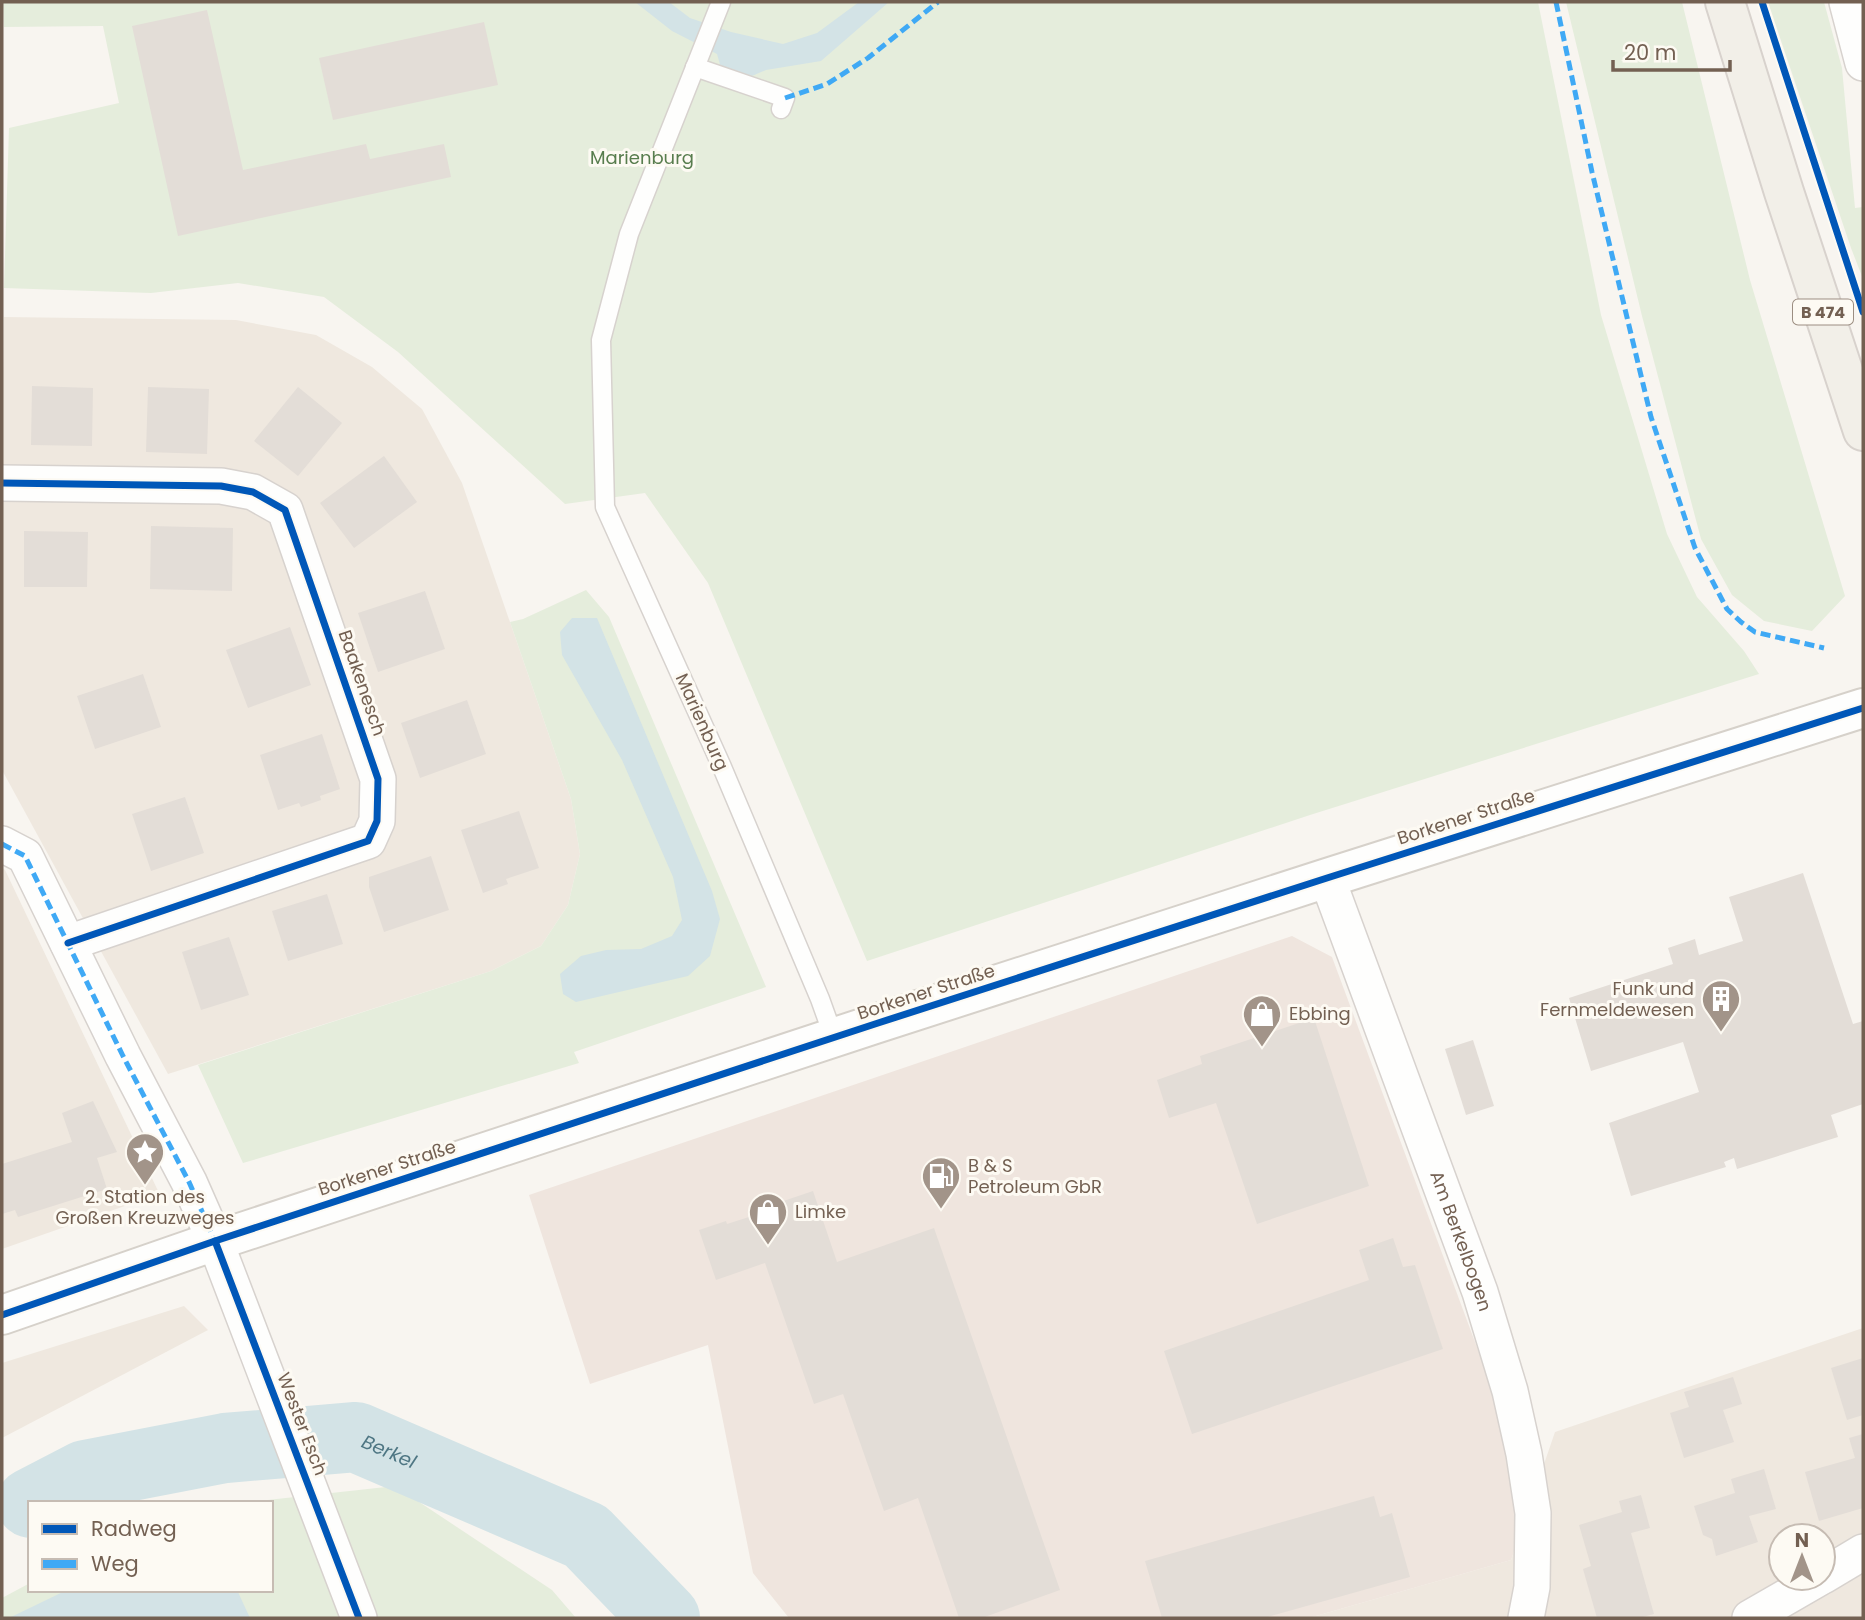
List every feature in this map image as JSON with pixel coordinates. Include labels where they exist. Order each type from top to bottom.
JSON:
[{"type":"main road","name":"B 474","points":[[1725,2],[1863,431]]},
{"type":"street","points":[[1847,2],[1863,63]]},
{"type":"street","name":"Baakenesch","points":[[2,484],[221,486],[253,492],[285,510],[378,779],[377,821],[368,841],[68,943]]},
{"type":"street","name":"Borkener Straße","points":[[2,1315],[215,1241],[834,1038],[1863,708]]},
{"type":"street","points":[[2,844],[25,856],[123,1056],[189,1182],[215,1241]]},
{"type":"street","name":"Am Berkelbogen","points":[[1327,878],[1480,1292],[1510,1391],[1533,1513],[1532,1587],[1526,1618]]},
{"type":"street","name":"Wester Esch","points":[[215,1241],[359,1618]]},
{"type":"street","points":[[1837,1567],[1863,1552]]},
{"type":"street","points":[[1751,1618],[1795,1592]]},
{"type":"lane","name":"Marienburg","points":[[721,2],[629,234],[601,340],[605,507],[722,767],[834,1038]]},
{"type":"lane","points":[[699,58],[785,98],[781,109]]},
{"type":"shaded area","points":[[635,2],[669,2],[690,18],[731,32],[783,44],[817,33],[859,2],[889,2],[821,61],[766,70],[752,76],[721,68],[717,54],[672,31]]},
{"type":"shaded area","points":[[4,317],[236,320],[316,335],[372,367],[422,409],[462,483],[571,799],[580,854],[568,905],[541,946],[491,971],[168,1074],[2,770]]},
{"type":"shaded area","points":[[572,618],[597,618],[712,891],[720,919],[710,956],[688,976],[576,1002],[563,994],[560,974],[581,956],[606,950],[641,949],[672,936],[682,920],[673,877],[622,760],[562,655],[560,632]]},
{"type":"shaded area","points":[[2,868],[160,1195],[2,1249]]},
{"type":"shaded area","points":[[1292,936],[1332,957],[1488,1377],[1528,1512],[1511,1560],[1309,1618],[789,1618],[753,1573],[708,1345],[590,1384],[529,1195]]},
{"type":"shaded area","points":[[184,1306],[208,1330],[2,1438],[2,1363]]},
{"type":"shaded area","points":[[1863,1328],[1863,1618],[1309,1618],[1511,1560],[1555,1432]]},
{"type":"shaded area","points":[[63,1592],[238,1592],[250,1618],[9,1618]]},
{"type":"green space","points":[[3,2],[1538,2],[1601,315],[1667,534],[1697,597],[1744,651],[1759,674],[1310,815],[867,961],[708,583],[645,493],[565,504],[398,352],[324,297],[238,283],[151,293],[4,288],[9,128],[119,103],[103,26],[4,27]]},
{"type":"green space","points":[[1566,2],[1682,2],[1750,280],[1845,596],[1812,631],[1764,621],[1732,595],[1701,539],[1642,316]]},
{"type":"green space","points":[[1768,2],[1824,2],[1842,68],[1855,208],[1863,207],[1863,279],[1851,248]]},
{"type":"green space","points":[[586,590],[609,617],[766,987],[574,1052],[579,1063],[243,1163],[198,1065],[491,971],[541,946],[568,905],[580,854],[571,799],[510,622],[523,619]]},
{"type":"green space","points":[[395,1486],[552,1590],[576,1618],[2,1618],[2,1598],[28,1584],[28,1592],[273,1592],[273,1501],[259,1501]]},
{"type":"building","points":[[207,10],[243,170],[366,144],[370,159],[444,144],[451,177],[178,236],[132,26]]},
{"type":"building","points":[[484,22],[498,85],[333,120],[319,58]]},
{"type":"building","points":[[32,386],[93,388],[92,446],[31,445]]},
{"type":"building","points":[[148,387],[209,389],[207,454],[146,452]]},
{"type":"building","points":[[298,387],[342,423],[298,476],[254,441]]},
{"type":"building","points":[[384,456],[417,502],[354,548],[320,503]]},
{"type":"building","points":[[151,526],[233,528],[232,591],[150,589]]},
{"type":"building","points":[[24,531],[88,532],[87,587],[24,587]]},
{"type":"building","points":[[425,591],[445,649],[378,672],[358,613]]},
{"type":"building","points":[[290,627],[311,685],[248,708],[226,650]]},
{"type":"building","points":[[143,674],[161,727],[95,749],[77,696]]},
{"type":"building","points":[[467,700],[486,754],[420,778],[401,723]]},
{"type":"building","points":[[322,734],[340,789],[301,807],[299,803],[278,810],[260,755]]},
{"type":"building","points":[[185,797],[204,853],[151,871],[132,814]]},
{"type":"building","points":[[519,811],[539,868],[506,879],[508,884],[483,893],[461,830]]},
{"type":"building","points":[[431,856],[449,910],[384,932],[369,887],[369,877]]},
{"type":"building","name":"Funk und Fernmeldewesen","points":[[1803,873],[1853,1024],[1863,1021],[1863,1104],[1831,1115],[1838,1137],[1737,1169],[1734,1158],[1724,1162],[1726,1167],[1631,1196],[1609,1123],[1699,1092],[1683,1042],[1591,1071],[1569,998],[1673,964],[1668,948],[1695,939],[1699,955],[1743,941],[1729,897]]},
{"type":"building","points":[[327,894],[343,944],[288,961],[272,911]]},
{"type":"building","points":[[229,937],[249,995],[201,1010],[182,952]]},
{"type":"building","points":[[1314,1018],[1369,1186],[1257,1224],[1216,1103],[1169,1118],[1157,1080],[1202,1064],[1200,1056]]},
{"type":"building","points":[[1473,1040],[1494,1106],[1466,1115],[1445,1049]]},
{"type":"building","points":[[93,1101],[117,1152],[97,1158],[107,1189],[18,1217],[15,1210],[2,1214],[2,1164],[72,1142],[62,1113]]},
{"type":"building","points":[[813,1191],[837,1262],[934,1228],[1060,1590],[982,1618],[959,1618],[918,1498],[884,1511],[843,1394],[814,1404],[765,1263],[716,1280],[699,1230],[749,1217],[748,1213]]},
{"type":"building","points":[[1393,1238],[1403,1267],[1415,1265],[1443,1349],[1192,1434],[1164,1351],[1369,1280],[1359,1250]]},
{"type":"building","points":[[1863,1358],[1863,1415],[1847,1420],[1831,1368]]},
{"type":"building","points":[[1733,1377],[1742,1404],[1723,1410],[1734,1442],[1684,1458],[1670,1413],[1689,1407],[1684,1392]]},
{"type":"building","points":[[1863,1434],[1863,1508],[1819,1521],[1805,1472],[1855,1458],[1849,1438]]},
{"type":"building","points":[[1764,1469],[1776,1509],[1749,1516],[1758,1542],[1716,1556],[1712,1539],[1703,1535],[1694,1506],[1735,1493],[1731,1479]]},
{"type":"building","points":[[1641,1495],[1650,1528],[1631,1533],[1654,1614],[1639,1618],[1597,1618],[1583,1569],[1591,1566],[1579,1525],[1622,1512],[1619,1501]]},
{"type":"building","points":[[1374,1496],[1380,1517],[1392,1513],[1410,1577],[1264,1618],[1162,1618],[1145,1561]]},
{"type":"waterway","name":"Berkel","points":[[35,1501],[85,1475],[225,1448],[356,1437],[586,1536],[665,1618]]},
{"type":"marked path","points":[[785,98],[827,84],[868,58],[938,2]]},
{"type":"marked path","points":[[1556,2],[1592,172],[1651,417],[1695,548],[1727,609],[1741,622],[1755,632],[1824,648]]},
{"type":"marked path","points":[[2,844],[25,856],[123,1056],[189,1182],[215,1241]]},
{"type":"cycle path","points":[[1762,2],[1863,312]]},
{"type":"cycle path","points":[[2,483],[221,486],[253,492],[285,510],[378,779],[377,821],[368,841],[68,943]]},
{"type":"cycle path","points":[[2,1315],[215,1241],[875,1024],[1863,708]]},
{"type":"cycle path","points":[[215,1241],[359,1618]]},
{"type":"place","name":"Funk und Fernmeldewesen","points":[[1721,1033]]},
{"type":"place","name":"Ebbing","points":[[1262,1048]]},
{"type":"place","name":"2. Station des Großen Kreuzweges","points":[[145,1186]]},
{"type":"place","name":"B & S Petroleum GbR","points":[[941,1210]]},
{"type":"place","name":"Limke","points":[[768,1246]]}]
